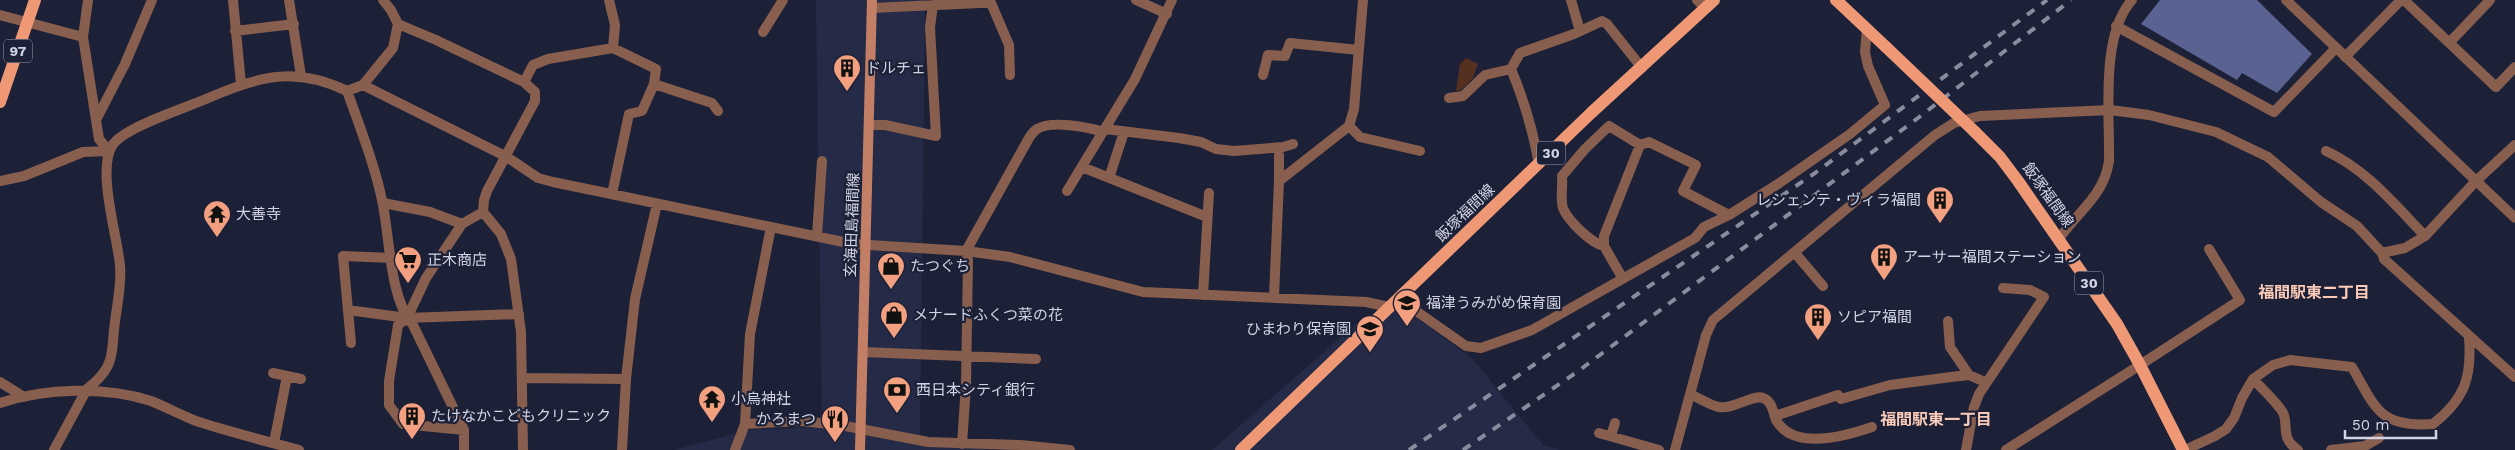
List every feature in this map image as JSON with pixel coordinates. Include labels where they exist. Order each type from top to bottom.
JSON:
[{"type":"main road","name":"97","points":[[0,102],[36,0]]},
{"type":"main road","name":"飯塚福間線","points":[[1836,0],[2000,157],[2059,238],[2117,324],[2184,450]]},
{"type":"main road","name":"飯塚福間線","points":[[1241,450],[1539,164],[1642,68],[1705,3]]},
{"type":"main road","name":"玄海田島福間線","points":[[860,450],[872,4]]},
{"type":"street","points":[[88,0],[82,37],[99,139],[109,151]]},
{"type":"street","points":[[96,120],[125,64],[152,0]]},
{"type":"street","points":[[233,0],[241,84]]},
{"type":"street","points":[[289,0],[301,76]]},
{"type":"street","points":[[347,91],[363,85],[393,48],[398,24],[392,5],[383,0]]},
{"type":"street","points":[[609,0],[615,25],[613,48]]},
{"type":"street","points":[[764,32],[783,0]]},
{"type":"street","points":[[1136,0],[1167,14]]},
{"type":"street","points":[[1067,191],[1135,79],[1172,0]]},
{"type":"street","points":[[1279,181],[1349,126],[1354,109],[1363,0]]},
{"type":"street","points":[[1571,0],[1580,31]]},
{"type":"street","points":[[2059,238],[2096,195],[2107,178],[2110,51],[2116,26],[2132,0]]},
{"type":"street","points":[[2286,0],[2475,182],[2515,218]]},
{"type":"street","points":[[2345,57],[2402,0],[2450,42],[2496,87],[2515,67]]},
{"type":"street","points":[[2450,42],[2490,0]]},
{"type":"street","points":[[872,4],[933,6],[980,2],[991,3],[1009,45],[1010,75]]},
{"type":"street","points":[[870,125],[885,125],[936,136],[930,27],[933,6]]},
{"type":"street","points":[[0,15],[82,37]]},
{"type":"street","points":[[1449,98],[1463,96],[1485,75],[1511,69],[1520,53],[1602,21],[1607,24],[1642,68]]},
{"type":"street","points":[[235,31],[294,24]]},
{"type":"street","points":[[398,24],[524,82],[535,92],[535,101],[487,190],[483,212],[501,234],[507,245],[519,314],[523,378],[523,450]]},
{"type":"street","points":[[2116,26],[2274,112],[2336,48]]},
{"type":"street","points":[[363,85],[506,157],[538,178],[657,204],[866,245],[966,251],[1042,264],[1084,278],[1143,292],[1394,303],[1466,346],[1481,348],[1532,330],[1695,238],[1704,227],[1730,215],[1850,134],[1885,105],[1868,66],[1865,52],[1867,28]]},
{"type":"street","points":[[1262,75],[1268,55],[1285,56],[1290,43],[1359,50]]},
{"type":"street","points":[[524,82],[533,65],[548,59],[613,48],[656,69],[654,84],[642,111],[629,114],[612,194]]},
{"type":"street","points":[[1511,69],[1530,124],[1539,164]]},
{"type":"street","points":[[54,450],[87,389],[96,382],[110,360],[120,266],[112,225],[107,179],[109,151],[114,143],[138,128],[241,84],[267,77],[301,76],[329,82],[347,91],[372,160],[383,202],[396,286],[407,318],[413,325],[464,430],[464,450]]},
{"type":"street","points":[[654,84],[712,103],[718,111]]},
{"type":"street","points":[[1675,450],[1706,335],[1713,320],[1795,254],[1905,159],[1954,123],[1980,116],[2110,110],[2150,115],[2216,132],[2268,157],[2321,202],[2357,226],[2382,253],[2384,259],[2469,338],[2481,345],[2515,376]]},
{"type":"street","points":[[962,444],[968,260],[966,251],[1029,138],[1038,128],[1051,125],[1088,127],[1179,138],[1201,142],[1216,149],[1234,151],[1283,147],[1293,144]]},
{"type":"street","points":[[1349,126],[1360,137],[1420,151]]},
{"type":"street","points":[[1604,246],[1598,245],[1580,231],[1563,208],[1562,176],[1585,149],[1609,126],[1640,145],[1649,142],[1696,164],[1683,191],[1730,215]]},
{"type":"street","points":[[1109,178],[1124,132]]},
{"type":"street","points":[[1623,280],[1604,246],[1604,236],[1640,145]]},
{"type":"street","points":[[2382,253],[2405,248],[2425,236],[2475,182],[2515,145]]},
{"type":"street","points":[[0,181],[24,176],[83,152],[109,151]]},
{"type":"street","points":[[2326,151],[2346,160],[2363,173],[2425,236]]},
{"type":"street","points":[[1274,297],[1279,155]]},
{"type":"street","points":[[817,236],[822,161]]},
{"type":"street","points":[[1082,167],[1207,217]]},
{"type":"street","points":[[1203,295],[1209,193]]},
{"type":"street","points":[[383,202],[430,212],[462,224]]},
{"type":"street","points":[[622,450],[626,379],[635,299],[657,204]]},
{"type":"street","points":[[464,430],[403,424],[389,405],[393,350],[398,325],[407,318],[426,278],[462,224],[483,212]]},
{"type":"street","points":[[735,450],[745,424],[750,334],[771,227]]},
{"type":"street","points":[[2006,450],[2240,300],[2209,249]]},
{"type":"street","points":[[1795,254],[1822,286]]},
{"type":"street","points":[[350,343],[343,256],[392,258]]},
{"type":"street","points":[[1966,450],[1974,407],[1985,382],[2044,297],[2030,290],[2003,288]]},
{"type":"street","points":[[348,310],[407,318],[519,314]]},
{"type":"street","points":[[1948,321],[1950,347],[1969,375]]},
{"type":"street","points":[[2184,450],[2214,436],[2226,428],[2234,418],[2242,398],[2253,379],[2273,366],[2290,360],[2352,367],[2369,399],[2384,415],[2397,424],[2410,426],[2434,424],[2456,402],[2466,381],[2471,364],[2469,338]]},
{"type":"street","points":[[863,352],[1036,359]]},
{"type":"street","points":[[274,373],[301,379]]},
{"type":"street","points":[[1775,416],[1838,395],[1841,399],[1890,385],[1969,375],[1985,382]]},
{"type":"street","points":[[274,444],[288,376]]},
{"type":"street","points":[[523,378],[626,379]]},
{"type":"street","points":[[2253,379],[2284,414],[2284,433],[2292,446],[2298,450]]},
{"type":"street","points":[[0,382],[24,397]]},
{"type":"street","points":[[0,403],[24,397],[87,389],[112,391],[151,401],[188,418],[299,450]]},
{"type":"street","points":[[1690,394],[1719,407],[1735,406],[1759,397],[1770,402],[1781,429],[1797,440],[1811,443],[1828,441],[1872,427]]},
{"type":"street","points":[[745,424],[801,421],[861,429],[919,441],[1020,445],[1070,450]]},
{"type":"street","points":[[1611,436],[1615,423]]},
{"type":"street","points":[[1599,432],[1659,450]]},
{"type":"street","points":[[2331,450],[2365,446],[2379,438]]},
{"type":"shaded area","points":[[816,0],[925,0],[920,445],[1013,450],[674,450],[748,430],[822,427]]},
{"type":"shaded area","points":[[2160,0],[2257,0],[2312,54],[2277,93],[2242,73],[2237,80],[2141,24]]},
{"type":"shaded area","points":[[1466,58],[1478,64],[1473,78],[1461,90],[1456,91],[1460,64]]},
{"type":"shaded area","points":[[1405,310],[1472,358],[1543,445],[1561,450],[1212,450],[1366,315]]},
{"type":"railway","points":[[1409,450],[1815,173],[2047,0]]},
{"type":"railway","points":[[1463,450],[1577,372],[1914,121],[2071,0]]},
{"type":"place","name":"ドルチェ","points":[[847,92]]},
{"type":"place","name":"レシェンテ・ヴィラ福間","points":[[1940,224]]},
{"type":"place","name":"大善寺","points":[[217,238]]},
{"type":"place","name":"アーサー福間ステーション","points":[[1884,281]]},
{"type":"place","name":"正木商店","points":[[408,284]]},
{"type":"place","name":"たつぐち","points":[[891,290]]},
{"type":"place","name":"福津うみがめ保育園","points":[[1407,327]]},
{"type":"place","name":"メナードふくつ菜の花","points":[[894,339]]},
{"type":"place","name":"ソピア福間","points":[[1818,341]]},
{"type":"place","name":"ひまわり保育園","points":[[1370,353]]},
{"type":"place","name":"西日本シティ銀行","points":[[897,414]]},
{"type":"place","name":"小烏神社","points":[[712,423]]},
{"type":"place","name":"たけなかこどもクリニック","points":[[412,440]]},
{"type":"place","name":"かろまつ","points":[[835,443]]},
{"type":"district","name":"福間駅東二丁目","points":[[2314,292]]},
{"type":"district","name":"福間駅東一丁目","points":[[1936,419]]}]
